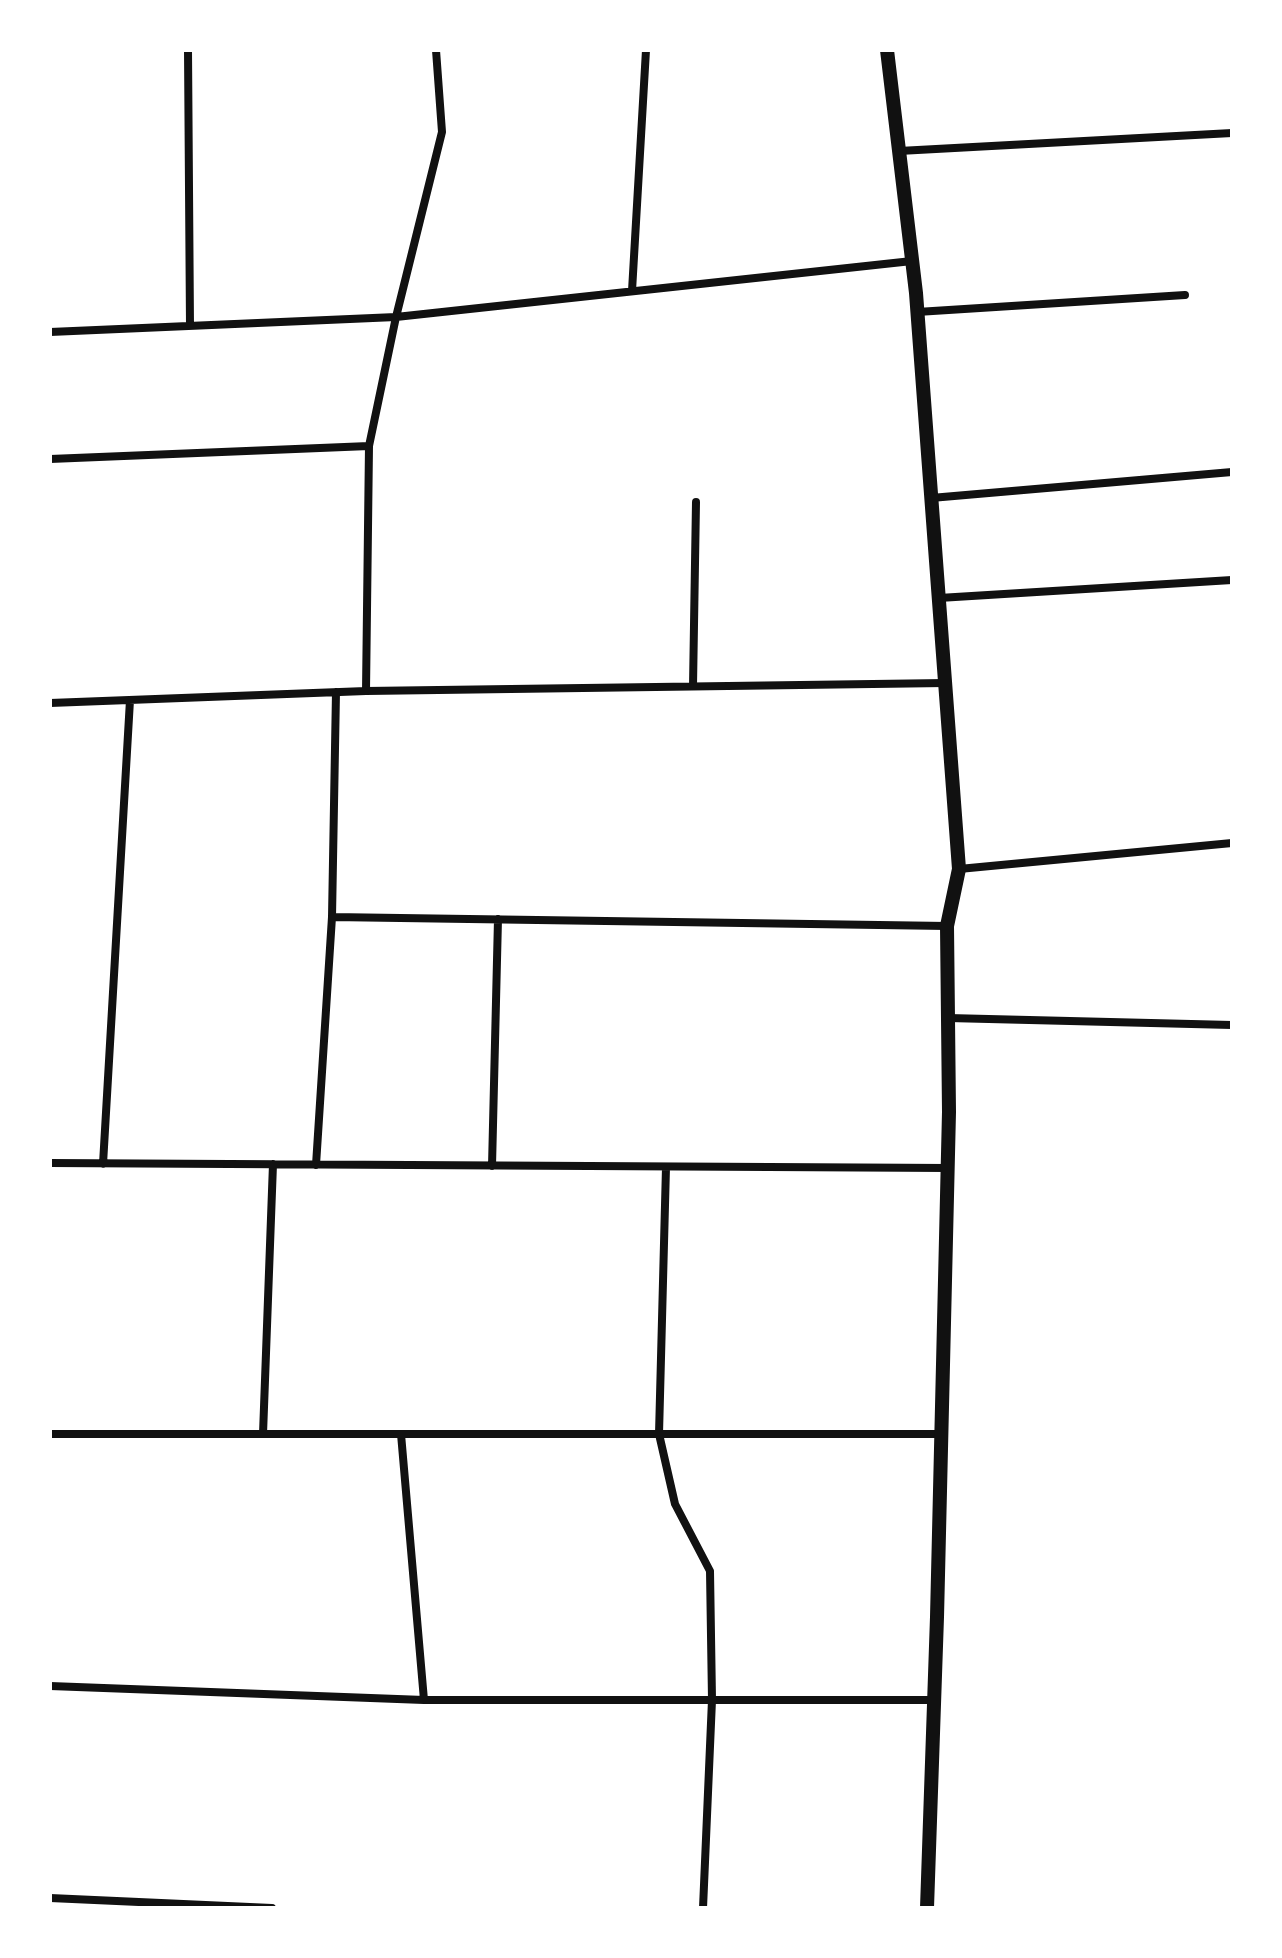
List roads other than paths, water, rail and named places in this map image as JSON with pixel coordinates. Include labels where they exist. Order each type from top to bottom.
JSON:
[{"type":"street","points":[[188,50],[190,326]]},
{"type":"street","points":[[366,691],[369,446],[396,317],[442,132],[436,50]]},
{"type":"street","points":[[632,291],[646,50]]},
{"type":"street","points":[[887,50],[917,312],[959,869],[947,926],[948,1168],[927,1908]]},
{"type":"street","points":[[899,151],[1232,133]]},
{"type":"street","points":[[50,332],[396,317],[912,261]]},
{"type":"street","points":[[917,312],[1185,295]]},
{"type":"street","points":[[50,459],[369,446]]},
{"type":"street","points":[[931,498],[1232,472]]},
{"type":"street","points":[[693,686],[696,502]]},
{"type":"street","points":[[939,598],[1232,580]]},
{"type":"street","points":[[50,703],[366,691],[945,683]]},
{"type":"street","points":[[316,1165],[332,917],[336,692]]},
{"type":"street","points":[[103,1164],[130,700]]},
{"type":"street","points":[[959,869],[1232,843]]},
{"type":"street","points":[[332,917],[947,926]]},
{"type":"street","points":[[492,1166],[498,919]]},
{"type":"street","points":[[948,1018],[1232,1025]]},
{"type":"street","points":[[50,1163],[948,1168]]},
{"type":"street","points":[[263,1434],[273,1164]]},
{"type":"street","points":[[666,1167],[659,1434],[675,1504],[710,1571],[712,1700],[703,1908]]},
{"type":"street","points":[[50,1434],[941,1434]]},
{"type":"street","points":[[401,1434],[424,1700]]},
{"type":"street","points":[[50,1686],[424,1700],[934,1700]]},
{"type":"street","points":[[50,1898],[272,1908]]}]
